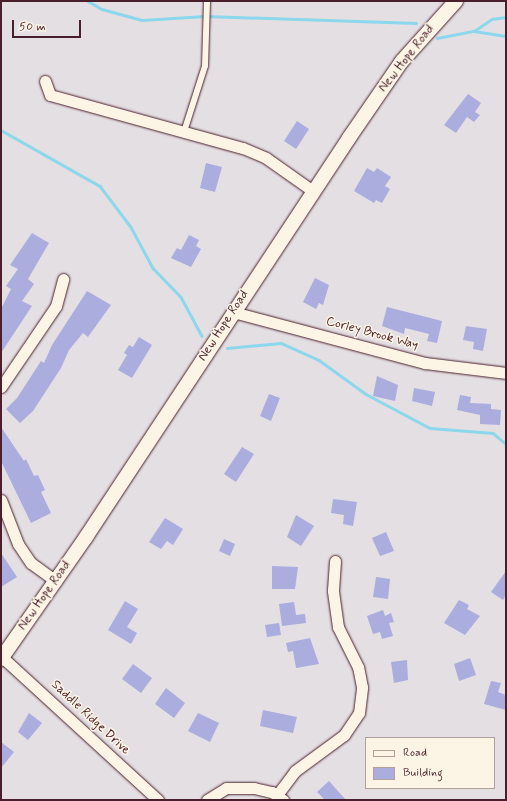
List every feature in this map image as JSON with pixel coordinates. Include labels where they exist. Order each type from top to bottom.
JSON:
[{"type":"street","name":"New Hope Road","points":[[2,658],[56,581],[313,191],[402,62],[456,1]]},
{"type":"street","points":[[45,81],[50,96],[243,148],[266,158],[313,191]]},
{"type":"street","points":[[1,387],[56,306],[63,279]]},
{"type":"street","name":"Corley Brook Way","points":[[232,312],[426,363],[506,373]]},
{"type":"street","points":[[1,500],[18,544],[31,563],[56,581]]},
{"type":"street","points":[[207,800],[226,788],[254,788],[280,798],[295,771],[344,735],[360,713],[362,687],[358,667],[338,627],[333,590],[335,561]]},
{"type":"street","name":"Saddle Ridge Drive","points":[[2,658],[158,800]]},
{"type":"lane","points":[[184,132],[205,66],[207,1]]},
{"type":"building","points":[[468,94],[481,103],[475,112],[480,115],[474,122],[467,117],[456,133],[444,125]]},
{"type":"building","points":[[297,121],[309,129],[296,149],[284,141]]},
{"type":"building","points":[[206,163],[222,167],[215,192],[200,188]]},
{"type":"building","points":[[367,168],[374,172],[377,168],[391,177],[385,186],[390,189],[382,203],[376,200],[374,203],[354,191]]},
{"type":"building","points":[[32,233],[49,243],[28,279],[34,284],[22,301],[32,306],[1,353],[1,309],[11,289],[6,286],[18,269],[10,265]]},
{"type":"building","points":[[189,235],[199,240],[196,246],[201,249],[191,267],[171,258],[177,248],[181,250]]},
{"type":"building","points":[[315,278],[329,285],[323,305],[319,303],[316,309],[303,302]]},
{"type":"building","points":[[87,291],[111,305],[88,337],[83,333],[69,350],[61,368],[33,411],[20,423],[6,409],[17,398],[41,361],[44,363],[52,345]]},
{"type":"building","points":[[387,307],[442,321],[437,343],[427,341],[429,334],[405,328],[404,334],[382,326]]},
{"type":"building","points":[[466,326],[487,329],[483,351],[473,349],[474,342],[463,340]]},
{"type":"building","points":[[139,337],[152,345],[132,378],[118,370],[127,355],[124,353],[129,345],[133,347]]},
{"type":"building","points":[[377,376],[398,385],[395,401],[373,396]]},
{"type":"building","points":[[414,388],[435,392],[432,406],[412,401]]},
{"type":"building","points":[[269,394],[280,398],[271,421],[260,416]]},
{"type":"building","points":[[460,395],[471,397],[470,403],[491,404],[491,409],[501,410],[500,425],[480,424],[480,415],[457,410]]},
{"type":"building","points":[[1,427],[24,461],[26,459],[34,476],[38,475],[45,490],[41,492],[51,513],[31,523],[1,461]]},
{"type":"building","points":[[242,447],[254,454],[236,482],[224,474]]},
{"type":"building","points":[[333,499],[357,502],[353,526],[343,524],[344,515],[331,513]]},
{"type":"building","points":[[296,515],[314,526],[301,546],[287,537]]},
{"type":"building","points":[[165,518],[183,529],[173,545],[167,541],[161,549],[149,542]]},
{"type":"building","points":[[386,532],[394,551],[380,556],[372,538]]},
{"type":"building","points":[[224,539],[235,544],[230,556],[219,551]]},
{"type":"building","points":[[1,553],[17,577],[1,587]]},
{"type":"building","points":[[272,566],[298,567],[295,589],[272,589]]},
{"type":"building","points":[[506,571],[506,595],[503,600],[491,592]]},
{"type":"building","points":[[376,577],[390,579],[388,599],[373,597]]},
{"type":"building","points":[[459,600],[469,605],[467,609],[480,616],[465,635],[444,623]]},
{"type":"building","points":[[125,601],[138,609],[127,627],[137,633],[131,644],[108,630]]},
{"type":"building","points":[[294,602],[296,615],[305,614],[306,623],[282,626],[279,604]]},
{"type":"building","points":[[383,610],[385,616],[391,613],[394,622],[389,623],[393,636],[382,639],[380,632],[373,634],[367,616]]},
{"type":"building","points":[[279,623],[281,635],[267,637],[265,625]]},
{"type":"building","points":[[310,638],[319,664],[296,668],[293,651],[288,652],[286,643]]},
{"type":"building","points":[[470,658],[476,675],[459,681],[454,664]]},
{"type":"building","points":[[407,660],[408,680],[394,683],[391,662]]},
{"type":"building","points":[[133,664],[152,678],[141,693],[122,679]]},
{"type":"building","points":[[491,681],[501,683],[498,692],[506,695],[506,710],[484,704]]},
{"type":"building","points":[[166,688],[185,703],[174,718],[155,704]]},
{"type":"building","points":[[263,710],[297,717],[293,733],[260,726]]},
{"type":"building","points":[[29,713],[42,723],[28,740],[18,732]]},
{"type":"building","points":[[198,713],[219,723],[210,742],[188,731]]},
{"type":"building","points":[[1,742],[14,752],[1,768]]},
{"type":"building","points":[[329,781],[346,800],[325,800],[317,792]]},
{"type":"waterway","points":[[88,1],[102,9],[142,20],[205,16],[416,23]]},
{"type":"waterway","points":[[474,31],[492,19],[506,17]]},
{"type":"waterway","points":[[437,38],[474,31],[506,36]]},
{"type":"waterway","points":[[1,130],[100,186],[131,227],[153,268],[181,297],[202,336]]},
{"type":"waterway","points":[[227,348],[281,343],[319,360],[366,394],[430,428],[493,433],[506,444]]}]
